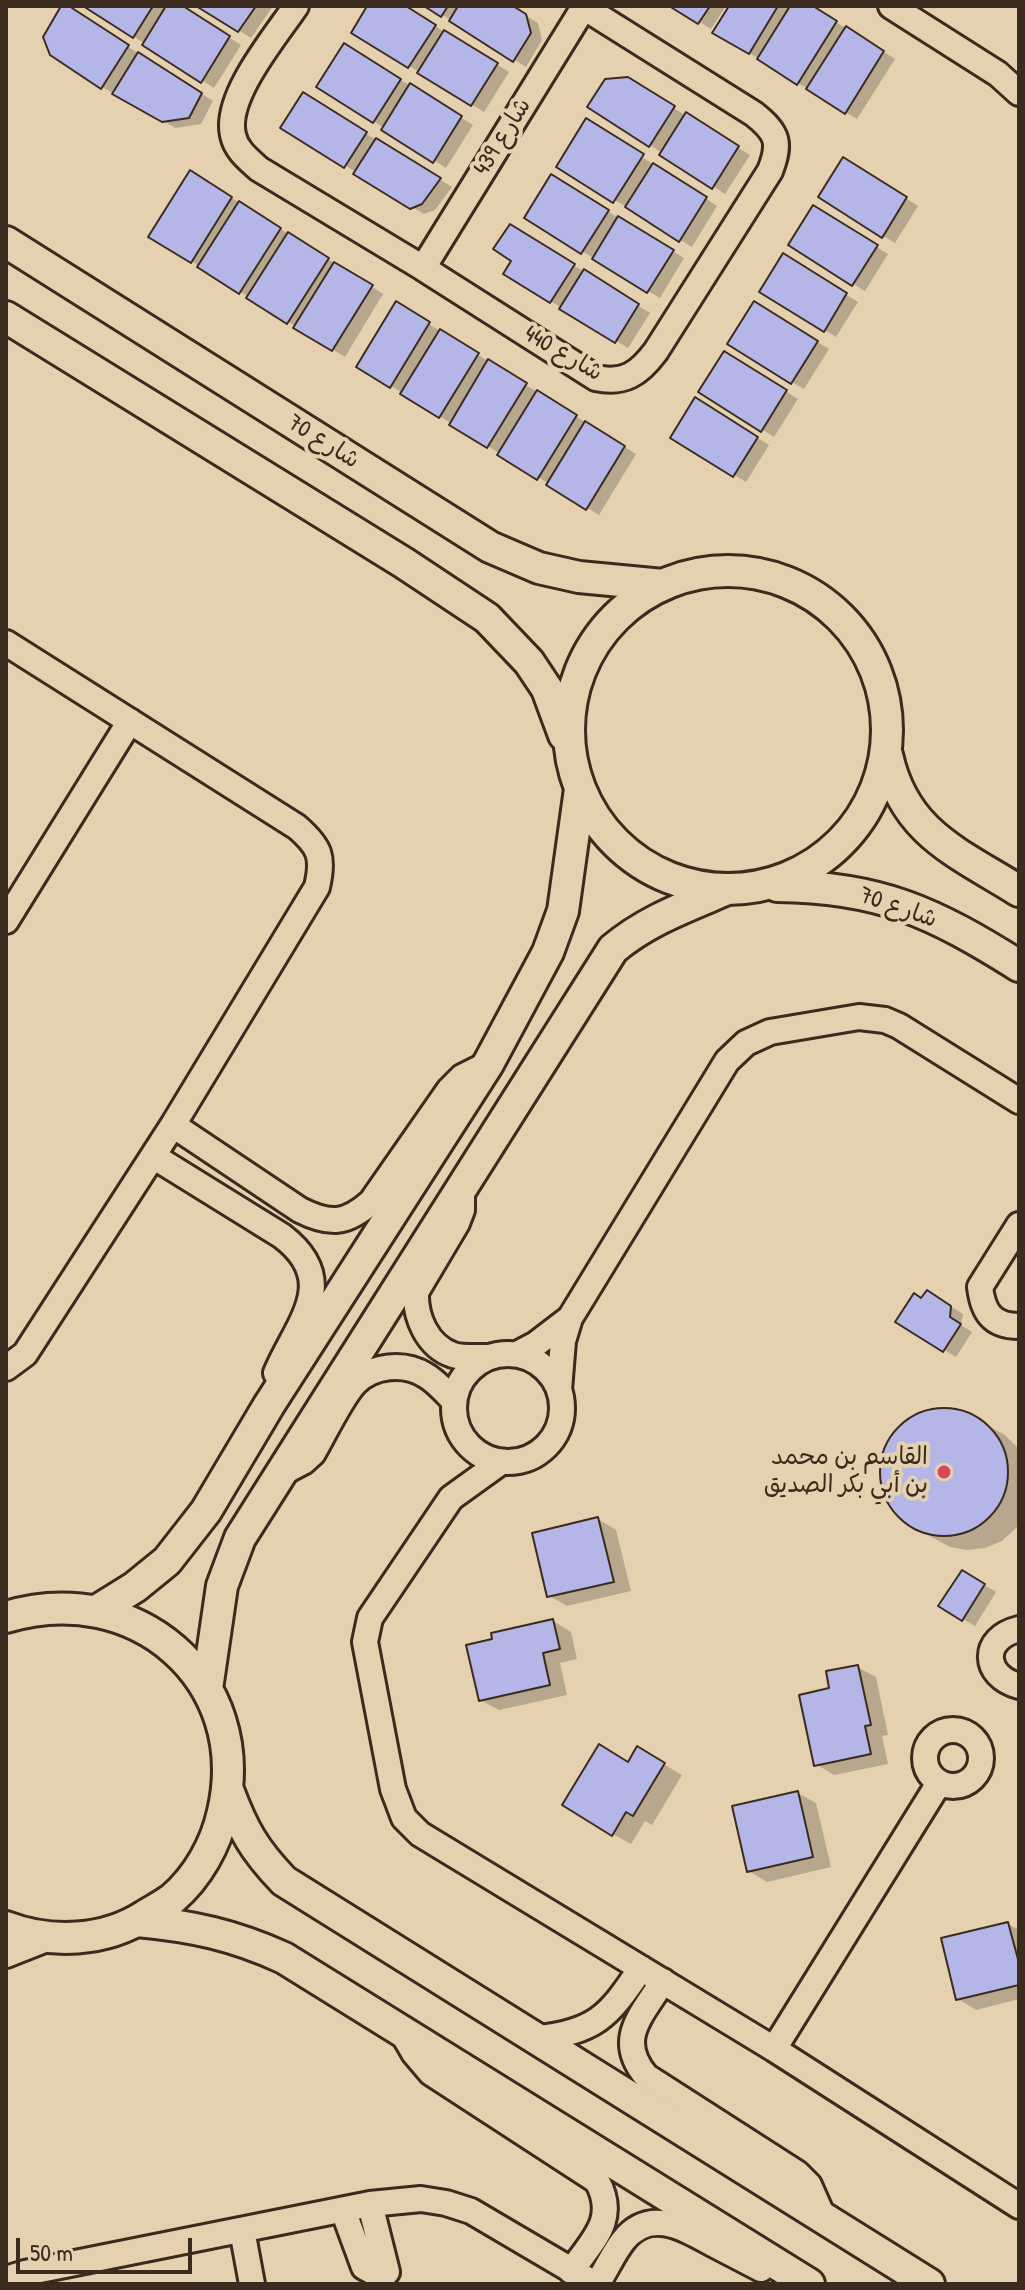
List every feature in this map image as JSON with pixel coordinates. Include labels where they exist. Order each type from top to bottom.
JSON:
[{"type":"main road","name":"شارع 70","points":[[6,242],[490,547],[539,568],[579,577],[663,585]]},
{"type":"main road","points":[[6,317],[404,563],[487,618],[529,662],[547,689],[580,789],[604,830],[638,861],[679,882],[725,890]]},
{"type":"main road","points":[[207,1689],[222,1586],[240,1538],[613,949],[634,931],[661,916],[725,890],[767,885],[802,872],[833,851],[859,823],[877,790],[886,753],[885,704],[875,670],[857,638],[823,603],[781,581],[745,573],[709,572],[663,585],[620,613],[602,632],[588,654],[571,702],[570,753]]},
{"type":"main road","points":[[886,753],[899,795],[925,830],[1019,891]]},
{"type":"main road","points":[[98,1610],[135,1587],[167,1561],[206,1511],[269,1405],[488,1064],[548,952],[563,911],[580,789]]},
{"type":"main road","name":"شارع 70","points":[[767,885],[820,886],[885,899],[923,911],[1019,966]]},
{"type":"main road","points":[[6,1617],[30,1609],[64,1606],[98,1610],[125,1618],[149,1631],[172,1647],[191,1666],[207,1689],[221,1721],[228,1755],[228,1790],[219,1831],[200,1868],[172,1899],[137,1921],[94,1936],[49,1938],[6,1927]]},
{"type":"main road","points":[[228,1790],[241,1824],[259,1856],[284,1881],[929,2284]]},
{"type":"main road","points":[[137,1921],[213,1931],[249,1942],[284,1958],[804,2280]]},
{"type":"street","name":"شارع 440","points":[[296,6],[239,93],[231,119],[233,137],[242,155],[259,169],[596,378],[611,381],[643,369],[656,351],[770,171],[776,157],[776,137],[768,125],[754,114],[583,6]]},
{"type":"street","name":"شارع 439","points":[[423,268],[583,6]]},
{"type":"street","points":[[891,6],[1008,76],[1019,93]]},
{"type":"street","points":[[6,335],[35,351],[77,361]]},
{"type":"street","points":[[6,643],[297,827],[315,843],[322,865],[317,887],[173,1125],[25,1354],[6,1368]]},
{"type":"street","points":[[6,921],[130,721]]},
{"type":"street","points":[[486,1357],[464,1375],[453,1400],[456,1424],[461,1435],[471,1448],[485,1458],[517,1462],[532,1457],[555,1436],[561,1421],[559,1390],[563,1341],[570,1318],[727,1061],[757,1037],[770,1032],[859,1017],[885,1020],[1019,1101]]},
{"type":"street","points":[[173,1125],[300,1210],[318,1219],[337,1221],[356,1215],[371,1202],[449,1090],[462,1077],[488,1064]]},
{"type":"street","points":[[153,1156],[282,1236],[297,1248],[308,1264],[313,1282],[312,1301],[277,1370],[269,1405]]},
{"type":"street","points":[[462,1190],[462,1210],[457,1223],[416,1292],[415,1305],[424,1331],[443,1350],[455,1356],[517,1354],[543,1366],[559,1390]]},
{"type":"street","points":[[1019,1225],[980,1287],[982,1306],[995,1321],[1019,1326]]},
{"type":"street","points":[[517,1354],[570,1318]]},
{"type":"street","points":[[278,1474],[303,1462],[313,1453],[354,1384],[366,1374],[381,1368],[412,1369],[427,1376],[453,1400]]},
{"type":"street","points":[[461,1435],[459,1467],[451,1498],[370,1618],[365,1642],[393,1789],[404,1818],[420,1834],[774,2049],[1019,2206]]},
{"type":"street","points":[[451,1498],[501,1462]]},
{"type":"street","points":[[1019,1629],[1004,1633],[994,1643],[990,1658],[994,1672],[1005,1682],[1019,1686]]},
{"type":"street","points":[[774,2049],[939,1783]]},
{"type":"street","points":[[6,1955],[49,1938]]},
{"type":"street","points":[[533,2039],[582,2030],[602,2019],[641,1968]]},
{"type":"street","points":[[663,1981],[635,2025],[631,2039],[636,2064],[646,2076],[797,2173],[809,2185],[824,2219]]},
{"type":"street","points":[[401,2031],[431,2073],[597,2181],[605,2196],[607,2214],[600,2230],[571,2271]]},
{"type":"street","points":[[6,2279],[370,2204],[421,2199],[471,2211],[596,2284],[623,2241],[634,2230],[648,2223],[663,2221],[679,2225],[761,2270],[804,2280]]},
{"type":"street","points":[[343,2210],[364,2267],[375,2273],[387,2272],[370,2204]]},
{"type":"street","points":[[242,2230],[252,2284]]},
{"type":"building","points":[[61,6],[69,6],[129,45],[101,89],[50,55],[43,37]]},
{"type":"building","points":[[83,6],[153,6],[133,38]]},
{"type":"building","points":[[166,6],[183,6],[230,36],[201,83],[142,45]]},
{"type":"building","points":[[196,6],[256,6],[238,32]]},
{"type":"building","points":[[367,6],[406,6],[436,25],[408,68],[351,33]]},
{"type":"building","points":[[424,6],[448,6],[441,17]]},
{"type":"building","points":[[458,6],[513,6],[526,14],[531,33],[513,62],[449,21]]},
{"type":"building","points":[[669,6],[710,6],[698,24]]},
{"type":"building","points":[[729,6],[778,6],[749,54],[712,33]]},
{"type":"building","points":[[790,6],[813,6],[837,21],[797,85],[757,59]]},
{"type":"building","points":[[846,26],[884,51],[845,114],[806,89]]},
{"type":"building","points":[[444,30],[498,63],[471,106],[417,73]]},
{"type":"building","points":[[344,43],[401,79],[373,123],[316,87]]},
{"type":"building","points":[[138,52],[202,93],[189,118],[162,122],[112,94]]},
{"type":"building","points":[[628,77],[675,106],[649,147],[587,107],[605,79]]},
{"type":"building","points":[[410,83],[462,116],[433,163],[381,130]]},
{"type":"building","points":[[303,92],[367,132],[344,168],[280,128]]},
{"type":"building","points":[[686,112],[739,146],[712,189],[659,155]]},
{"type":"building","points":[[586,118],[644,154],[613,203],[556,167]]},
{"type":"building","points":[[376,138],[441,178],[422,204],[410,209],[353,174]]},
{"type":"building","points":[[843,157],[907,197],[882,238],[818,197]]},
{"type":"building","points":[[653,163],[707,197],[679,242],[625,207]]},
{"type":"building","points":[[190,170],[232,197],[191,263],[148,237]]},
{"type":"building","points":[[551,174],[609,210],[581,254],[524,218]]},
{"type":"building","points":[[239,201],[281,228],[239,294],[197,267]]},
{"type":"building","points":[[813,205],[878,245],[852,286],[788,245]]},
{"type":"building","points":[[618,216],[674,250],[647,293],[592,259]]},
{"type":"building","points":[[510,224],[575,264],[550,303],[503,274],[511,261],[493,249]]},
{"type":"building","points":[[288,232],[329,258],[287,324],[246,298]]},
{"type":"building","points":[[783,253],[847,293],[824,332],[759,292]]},
{"type":"building","points":[[334,262],[373,285],[332,351],[293,328]]},
{"type":"building","points":[[584,269],[639,304],[615,343],[559,309]]},
{"type":"building","points":[[396,301],[430,322],[390,388],[356,367]]},
{"type":"building","points":[[754,301],[818,341],[791,384],[727,344]]},
{"type":"building","points":[[440,329],[479,353],[439,418],[400,394]]},
{"type":"building","points":[[724,351],[787,390],[761,432],[698,392]]},
{"type":"building","points":[[488,359],[527,383],[487,448],[449,425]]},
{"type":"building","points":[[537,390],[577,415],[537,480],[497,455]]},
{"type":"building","points":[[695,397],[758,437],[733,477],[670,438]]},
{"type":"building","points":[[585,421],[625,446],[586,510],[546,485]]},
{"type":"building","points":[[927,1290],[951,1306],[950,1317],[961,1324],[943,1352],[895,1322],[914,1293],[921,1298]]},
{"type":"building","name":"القاسم بن محمد بن أبي بكر الصديق","points":[[944,1408],[969,1412],[990,1426],[1004,1447],[1008,1472],[1004,1497],[990,1518],[969,1532],[944,1536],[919,1532],[898,1518],[884,1497],[880,1472],[884,1447],[898,1426],[919,1412]]},
{"type":"building","points":[[598,1517],[614,1582],[547,1597],[532,1533]]},
{"type":"building","points":[[962,1570],[985,1584],[962,1621],[938,1606]]},
{"type":"building","points":[[553,1619],[560,1649],[543,1653],[550,1685],[479,1701],[466,1645],[492,1639],[491,1633]]},
{"type":"building","points":[[858,1665],[871,1725],[865,1726],[871,1754],[814,1766],[799,1695],[829,1688],[826,1671]]},
{"type":"building","points":[[599,1744],[628,1762],[637,1746],[665,1763],[633,1816],[626,1812],[612,1836],[562,1805]]},
{"type":"building","points":[[798,1791],[813,1857],[747,1872],[732,1806]]},
{"type":"building","points":[[1008,1922],[1019,1963],[1019,1985],[956,2000],[941,1938]]},
{"type":"place","name":"القاسم بن محمد بن أبي بكر الصديق","points":[[944,1472]]}]
